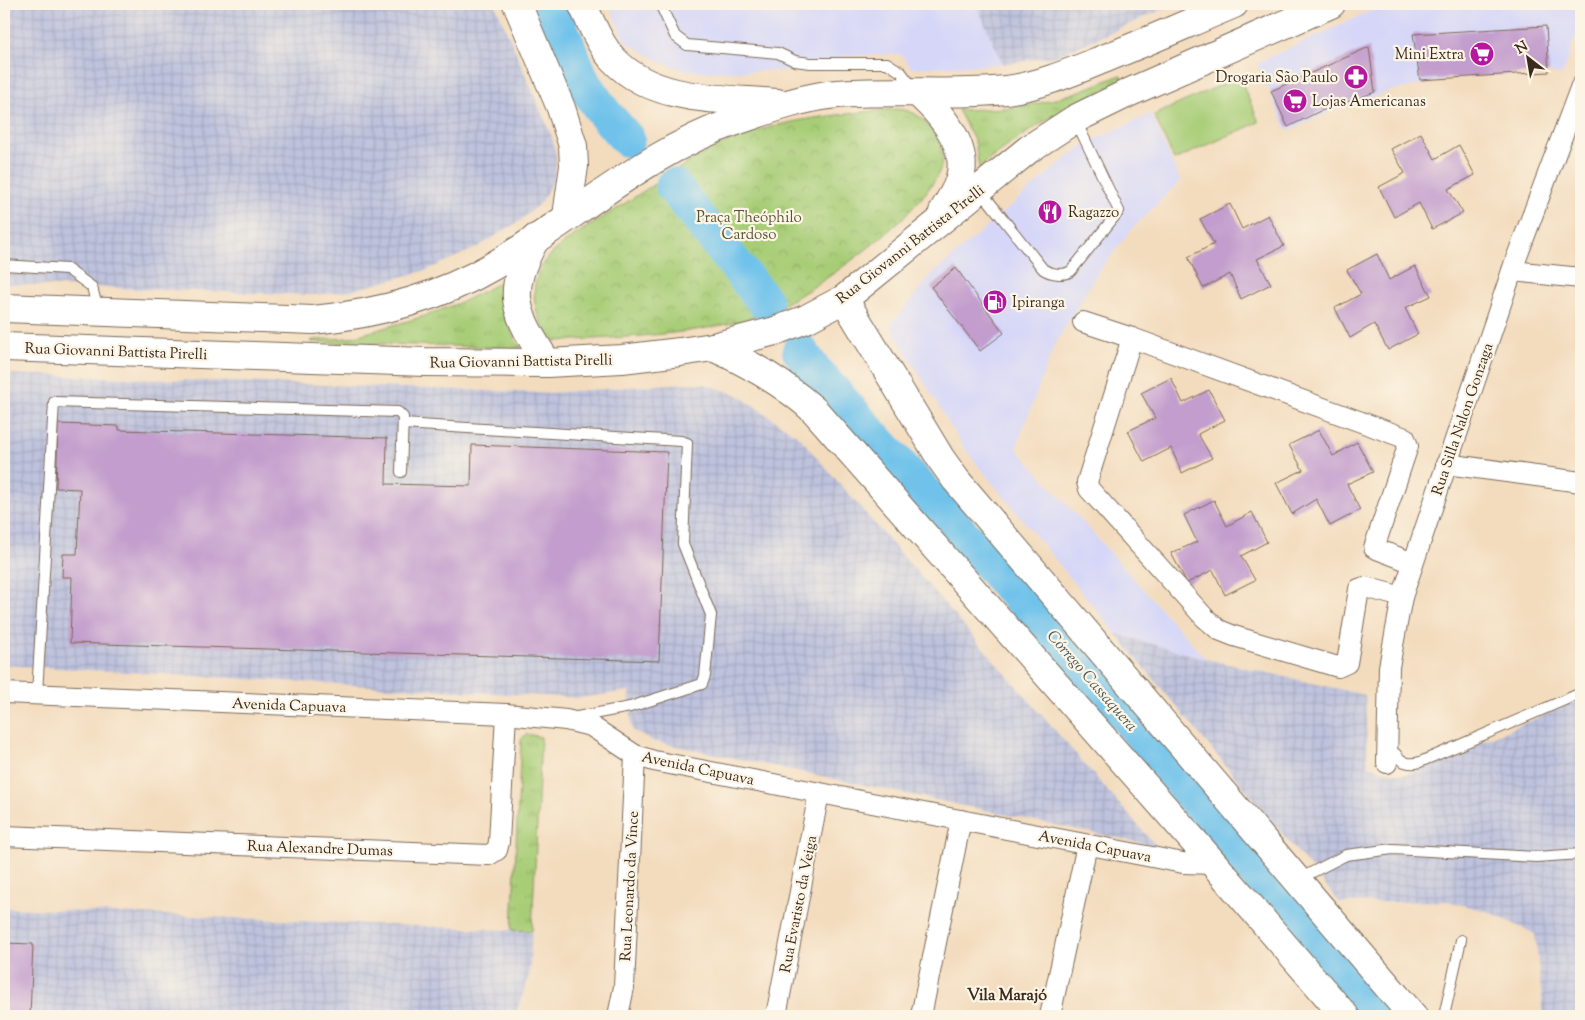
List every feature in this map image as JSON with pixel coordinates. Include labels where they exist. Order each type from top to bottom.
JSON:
[{"type":"main road","points":[[518,4],[561,108],[572,146],[574,166],[567,216]]},
{"type":"main road","points":[[582,4],[613,60],[650,86],[673,93],[788,105]]},
{"type":"main road","points":[[4,308],[313,320],[351,316],[422,300],[492,267],[645,164],[676,147],[736,121],[788,105],[834,94],[1008,90],[1064,75],[1234,4]]},
{"type":"main road","name":"Rua Giovanni Battista Pirelli","points":[[4,348],[424,362],[547,363],[622,359],[713,347],[775,331],[806,319],[844,299],[939,220],[1029,149],[1075,119],[1128,93],[1331,4]]},
{"type":"main road","points":[[918,93],[946,122],[957,143],[962,166],[960,180],[939,220]]},
{"type":"main road","points":[[536,238],[524,259],[516,295],[518,312],[547,363]]},
{"type":"main road","points":[[844,299],[941,459],[956,480],[1413,1016]]},
{"type":"main road","points":[[713,347],[745,361],[774,379],[793,391],[815,411],[1214,864],[1345,1016]]},
{"type":"street","name":"Rua Silla Nalon Gonzaga","points":[[1387,763],[1389,667],[1402,597],[1512,270],[1581,86]]},
{"type":"street","points":[[1512,270],[1581,278]]},
{"type":"street","points":[[1083,322],[1132,338],[1404,438],[1408,446],[1374,548],[1413,563]]},
{"type":"street","points":[[1132,338],[1087,482],[1089,489],[1205,618],[1219,630],[1234,636],[1338,667],[1347,663],[1359,589],[1365,588],[1402,597]]},
{"type":"street","points":[[1446,464],[1581,482]]},
{"type":"street","name":"Avenida Capuava","points":[[4,693],[506,714],[566,720],[591,726],[635,755],[661,762],[1183,864],[1214,864]]},
{"type":"street","name":"Rua Alexandre Dumas","points":[[4,836],[489,855],[497,850],[499,842],[506,714]]},
{"type":"street","name":"Rua Leonardo da Vince","points":[[618,1016],[624,987],[635,755]]},
{"type":"street","name":"Rua Evaristo da Veiga","points":[[776,1016],[819,793]]},
{"type":"street","points":[[922,1016],[961,820]]},
{"type":"street","points":[[1050,1016],[1087,845]]},
{"type":"lane","points":[[660,4],[675,36],[687,45],[778,53],[795,61],[810,63],[887,63],[901,72],[918,93]]},
{"type":"lane","points":[[980,189],[1043,270],[1062,274],[1071,271],[1119,212],[1075,119]]},
{"type":"lane","points":[[4,265],[67,269],[92,287],[98,312]]},
{"type":"lane","points":[[37,694],[54,402],[398,412],[402,413],[403,424],[401,472]]},
{"type":"lane","points":[[403,424],[681,441],[687,443],[684,544],[711,615],[705,676],[702,684],[630,707],[566,720]]},
{"type":"lane","points":[[1387,763],[1396,754],[1399,759],[1409,764],[1420,762],[1581,693]]},
{"type":"lane","points":[[1296,881],[1346,855],[1393,849],[1536,857],[1581,854]]},
{"type":"lane","points":[[1444,1016],[1460,940]]},
{"type":"shaded area","points":[[4,4],[495,4],[552,137],[556,157],[554,179],[541,202],[521,220],[476,248],[427,270],[350,291],[314,295],[4,284]]},
{"type":"shaded area","points":[[609,4],[976,4],[1003,64],[911,68],[901,54],[840,56],[841,70],[704,72],[682,69],[661,62],[625,41]]},
{"type":"shaded area","points":[[976,4],[1175,4],[1056,56],[1003,64]]},
{"type":"shaded area","points":[[1386,4],[1581,4],[1581,21],[1562,76],[1548,72],[1452,78],[1390,91],[1325,114],[1287,131],[1257,63]]},
{"type":"shaded area","points":[[1151,114],[1180,181],[1131,230],[1097,273],[1053,348],[1016,448],[1206,659],[1116,634],[964,448],[890,326],[932,274],[1071,154],[1087,143]]},
{"type":"shaded area","points":[[10,374],[548,393],[686,383],[704,384],[738,395],[799,437],[1156,846],[653,741],[632,730],[629,691],[579,698],[4,665],[4,502]]},
{"type":"shaded area","points":[[1116,634],[1206,659],[1365,695],[1368,766],[1404,775],[1581,699],[1581,1016],[1544,1016],[1535,934],[1487,911],[1447,901],[1340,903]]},
{"type":"shaded area","points":[[4,908],[532,931],[529,977],[515,1016],[4,1016]]},
{"type":"green space","points":[[1121,75],[1123,81],[1048,119],[1013,142],[979,168],[975,142],[958,110],[1009,108],[1040,103],[1071,94]]},
{"type":"green space","points":[[1239,77],[1259,122],[1174,160],[1154,115]]},
{"type":"green space","name":"Praça Theóphilo Cardoso","points":[[896,109],[909,111],[919,116],[937,138],[941,149],[942,163],[933,182],[916,204],[893,227],[838,270],[810,289],[765,313],[715,327],[662,334],[555,341],[548,334],[539,317],[534,297],[537,277],[548,258],[576,234],[707,152],[739,137],[797,121]]},
{"type":"green space","points":[[503,281],[502,299],[505,316],[521,348],[311,342],[312,340],[349,338],[425,316],[464,301]]},
{"type":"green space","points":[[526,734],[541,737],[532,931],[512,930],[521,740]]},
{"type":"building","name":"Mini Extra","points":[[1546,26],[1549,72],[1420,80],[1413,34]]},
{"type":"building","points":[[1369,47],[1375,92],[1318,112],[1288,127],[1271,91]]},
{"type":"building","points":[[1421,133],[1435,159],[1459,145],[1475,175],[1448,189],[1463,213],[1432,229],[1419,203],[1394,217],[1379,187],[1405,173],[1391,149]]},
{"type":"building","points":[[1230,204],[1242,229],[1268,215],[1284,246],[1257,259],[1271,284],[1241,299],[1230,274],[1203,288],[1188,257],[1214,244],[1200,219]]},
{"type":"building","points":[[1377,254],[1389,280],[1415,266],[1431,296],[1405,308],[1418,334],[1388,350],[1374,324],[1350,338],[1335,308],[1361,294],[1347,270]]},
{"type":"building","points":[[956,268],[1004,333],[980,351],[931,287]]},
{"type":"building","points":[[1171,378],[1183,403],[1209,390],[1225,420],[1198,434],[1212,458],[1182,473],[1171,448],[1144,462],[1128,431],[1155,418],[1141,393]]},
{"type":"building","points":[[58,424],[119,426],[119,430],[387,438],[386,484],[471,486],[472,445],[667,452],[659,661],[70,643],[72,577],[62,577],[63,554],[77,554],[80,489],[56,488]]},
{"type":"building","points":[[1319,430],[1333,456],[1357,442],[1373,472],[1347,484],[1360,510],[1330,526],[1316,499],[1292,514],[1276,483],[1303,470],[1289,445]]},
{"type":"building","points":[[1214,500],[1227,526],[1252,512],[1267,542],[1241,556],[1255,580],[1225,595],[1213,570],[1187,583],[1171,553],[1197,542],[1184,515]]},
{"type":"building","points":[[4,943],[33,944],[30,1016],[4,1016]]},
{"type":"waterway","name":"Córrego Cassaquera","points":[[550,4],[583,83],[604,113],[627,139]]},
{"type":"waterway","name":"Córrego Cassaquera","points":[[673,186],[765,302]]},
{"type":"waterway","name":"Córrego Cassaquera","points":[[800,351],[813,369],[863,425],[1116,704],[1251,868],[1378,1016]]},
{"type":"waterway","points":[[802,380],[813,369]]},
{"type":"place","name":"Mini Extra","points":[[1482,54]]},
{"type":"place","name":"Drogaria São Paulo","points":[[1356,77]]},
{"type":"place","name":"Lojas Americanas","points":[[1295,101]]},
{"type":"place","name":"Ragazzo","points":[[1050,212]]},
{"type":"place","name":"Ipiranga","points":[[995,302]]},
{"type":"district","name":"Vila Marajó","points":[[1007,994]]}]
